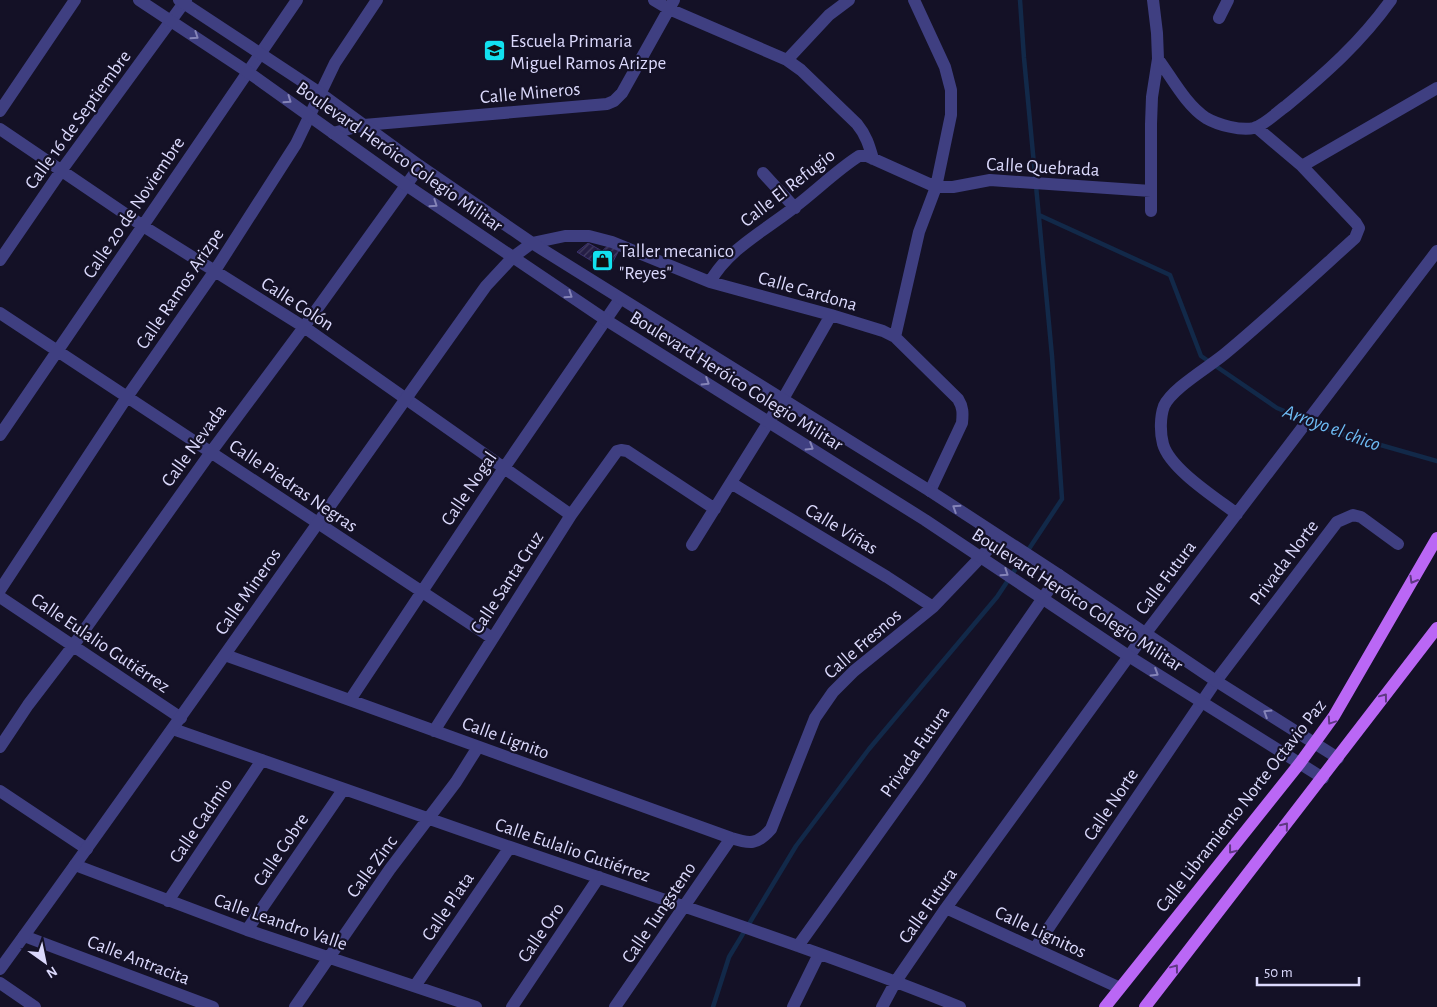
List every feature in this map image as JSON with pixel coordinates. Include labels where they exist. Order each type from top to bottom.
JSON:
[{"type":"main road","name":"Calle Libramiento Norte Octavio Paz","points":[[1105,1007],[1315,743],[1334,716],[1437,538]]},
{"type":"main road","points":[[1146,1007],[1245,875],[1323,778],[1437,628]]},
{"type":"street","points":[[0,112],[75,0]]},
{"type":"street","name":"Boulevard Heróico Colegio Militar","points":[[139,0],[248,72],[406,185],[606,320],[982,557],[1130,656],[1323,778]]},
{"type":"street","name":"Calle 20 de Noviembre","points":[[0,435],[297,0]]},
{"type":"street","name":"Calle Ramos Arizpe","points":[[0,590],[127,397],[214,272],[296,144],[335,63],[377,0]]},
{"type":"street","points":[[654,0],[672,5],[787,60],[857,124],[869,142],[873,159]]},
{"type":"street","points":[[787,60],[829,15],[849,0]]},
{"type":"street","points":[[895,337],[919,232],[936,187],[950,115],[951,90],[945,66],[914,0]]},
{"type":"street","points":[[1151,211],[1152,106],[1158,59],[1153,0]]},
{"type":"street","points":[[1219,18],[1228,0]]},
{"type":"street","points":[[1158,59],[1191,105],[1207,118],[1226,126],[1247,129],[1256,127],[1266,122],[1348,53],[1376,21],[1391,0]]},
{"type":"street","name":"Boulevard Heróico Colegio Militar","points":[[183,1],[320,93],[420,166],[532,243],[930,491],[1216,681],[1338,758]]},
{"type":"street","name":"Calle 16 de Septiembre","points":[[0,260],[61,171],[172,21],[183,1]]},
{"type":"street","name":"Calle Mineros","points":[[333,133],[364,125],[607,104],[614,101],[622,93],[672,5]]},
{"type":"street","points":[[1302,166],[1437,88]]},
{"type":"street","points":[[1237,514],[1189,478],[1172,459],[1163,445],[1161,424],[1164,407],[1172,394],[1228,352],[1355,238],[1359,228],[1302,166],[1256,127]]},
{"type":"street","name":"Calle Colón","points":[[0,129],[143,226],[304,328],[572,514]]},
{"type":"street","name":"Calle El Refugio","points":[[710,282],[717,269],[726,260],[795,208],[859,156],[867,156],[873,159]]},
{"type":"street","name":"Calle Quebrada","points":[[873,159],[936,187],[953,187],[990,180],[1151,191]]},
{"type":"street","name":"Calle Nevada","points":[[0,748],[28,705],[73,646],[211,452],[304,328],[420,166]]},
{"type":"street","points":[[763,173],[795,208]]},
{"type":"street","name":"Calle Cardona","points":[[532,243],[565,236],[589,236],[612,242],[710,282],[831,315],[895,337],[958,399],[962,406],[962,422],[930,491]]},
{"type":"street","name":"Calle Mineros","points":[[0,969],[181,718],[317,522],[486,286],[512,257],[532,243]]},
{"type":"street","name":"Calle Futura","points":[[882,1007],[896,981],[946,908],[1145,634],[1437,251]]},
{"type":"street","name":"Calle Nogal","points":[[350,700],[504,468],[620,298]]},
{"type":"street","name":"Calle Piedras Negras","points":[[0,313],[492,638]]},
{"type":"street","points":[[692,545],[783,399],[831,315]]},
{"type":"street","name":"Calle Santa Cruz","points":[[434,731],[572,514],[613,455],[622,450],[627,451],[714,509]]},
{"type":"street","name":"Calle Viñas","points":[[731,483],[933,607]]},
{"type":"street","name":"Privada Norte","points":[[1216,681],[1337,522],[1353,515],[1361,518],[1398,544]]},
{"type":"street","name":"Calle Fresnos","points":[[771,829],[815,718],[833,692],[854,671],[933,607],[1000,537]]},
{"type":"street","name":"Privada Futura","points":[[798,946],[919,777],[1058,575]]},
{"type":"street","name":"Calle Eulalio Gutiérrez","points":[[0,597],[181,718]]},
{"type":"street","name":"Calle Lignito","points":[[225,655],[746,843],[764,837],[771,829]]},
{"type":"street","name":"Calle Norte","points":[[1035,948],[1216,681]]},
{"type":"street","name":"Calle Eulalio Gutiérrez","points":[[173,729],[343,790],[798,946],[896,981],[960,1007]]},
{"type":"street","name":"Calle Zinc","points":[[295,1007],[390,869],[456,782],[478,747]]},
{"type":"street","name":"Calle Cadmio","points":[[168,901],[262,760]]},
{"type":"street","name":"Calle Cobre","points":[[248,930],[343,790]]},
{"type":"street","points":[[0,791],[87,849]]},
{"type":"street","name":"Calle Tungsteno","points":[[615,1007],[731,838]]},
{"type":"street","name":"Calle Plata","points":[[415,986],[510,847]]},
{"type":"street","name":"Calle Leandro Valle","points":[[75,865],[248,930],[476,1007]]},
{"type":"street","name":"Calle Oro","points":[[512,1007],[599,877]]},
{"type":"street","name":"Calle Lignitos","points":[[946,908],[1120,988]]},
{"type":"street","name":"Calle Antracita","points":[[24,936],[213,1007]]},
{"type":"street","points":[[794,1007],[819,954]]},
{"type":"street","points":[[0,982],[35,1007]]},
{"type":"building","name":"Taller mecanico \"Reyes\"","points":[[588,243],[602,251],[610,244],[619,250],[608,271],[577,252]]},
{"type":"waterway","points":[[713,1007],[729,957],[796,846],[869,749],[997,597],[1062,499],[1052,356],[1020,0]]},
{"type":"waterway","name":"Arroyo el chico","points":[[1039,215],[1170,275],[1201,356],[1277,408],[1335,432],[1437,461]]},
{"type":"place","name":"Escuela Primaria Miguel Ramos Arizpe","points":[[494,51]]},
{"type":"place","name":"Taller mecanico \"Reyes\"","points":[[603,261]]}]
